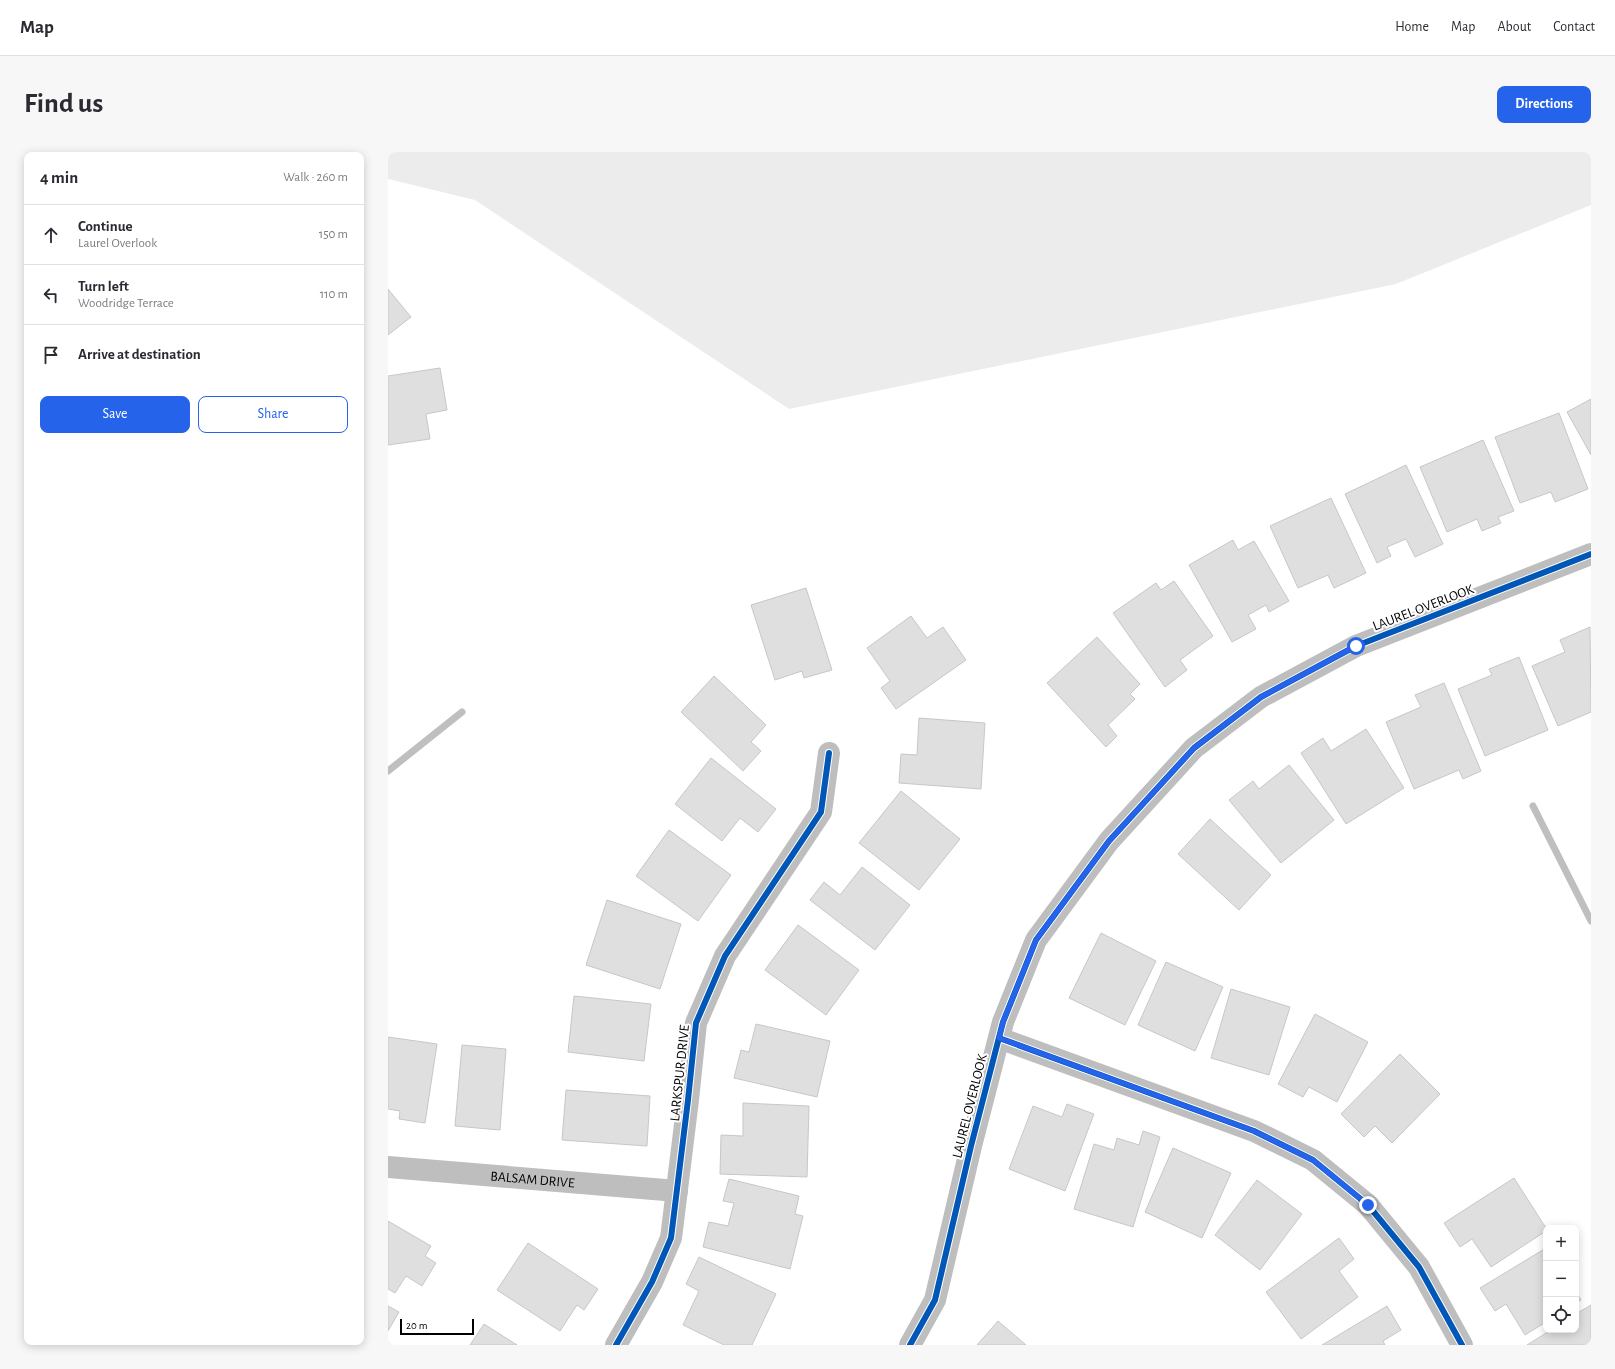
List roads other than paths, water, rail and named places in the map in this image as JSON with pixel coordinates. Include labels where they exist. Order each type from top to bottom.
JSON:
[{"type":"street","name":"LAUREL OVERLOOK","points":[[910,1345],[935,1300],[971,1146],[1003,1022],[1036,940],[1109,841],[1194,748],[1261,697],[1356,646],[1591,554]]},
{"type":"street","name":"LARKSPUR DRIVE","points":[[616,1345],[652,1282],[671,1238],[696,1023],[725,956],[821,812],[829,753]]},
{"type":"street","points":[[999,1038],[1254,1131],[1313,1160],[1368,1205],[1419,1267],[1462,1345]]},
{"type":"street","name":"BALSAM DRIVE","points":[[388,1167],[677,1191]]},
{"type":"waterway","points":[[388,771],[462,712]]},
{"type":"waterway","points":[[1533,806],[1591,921]]}]
